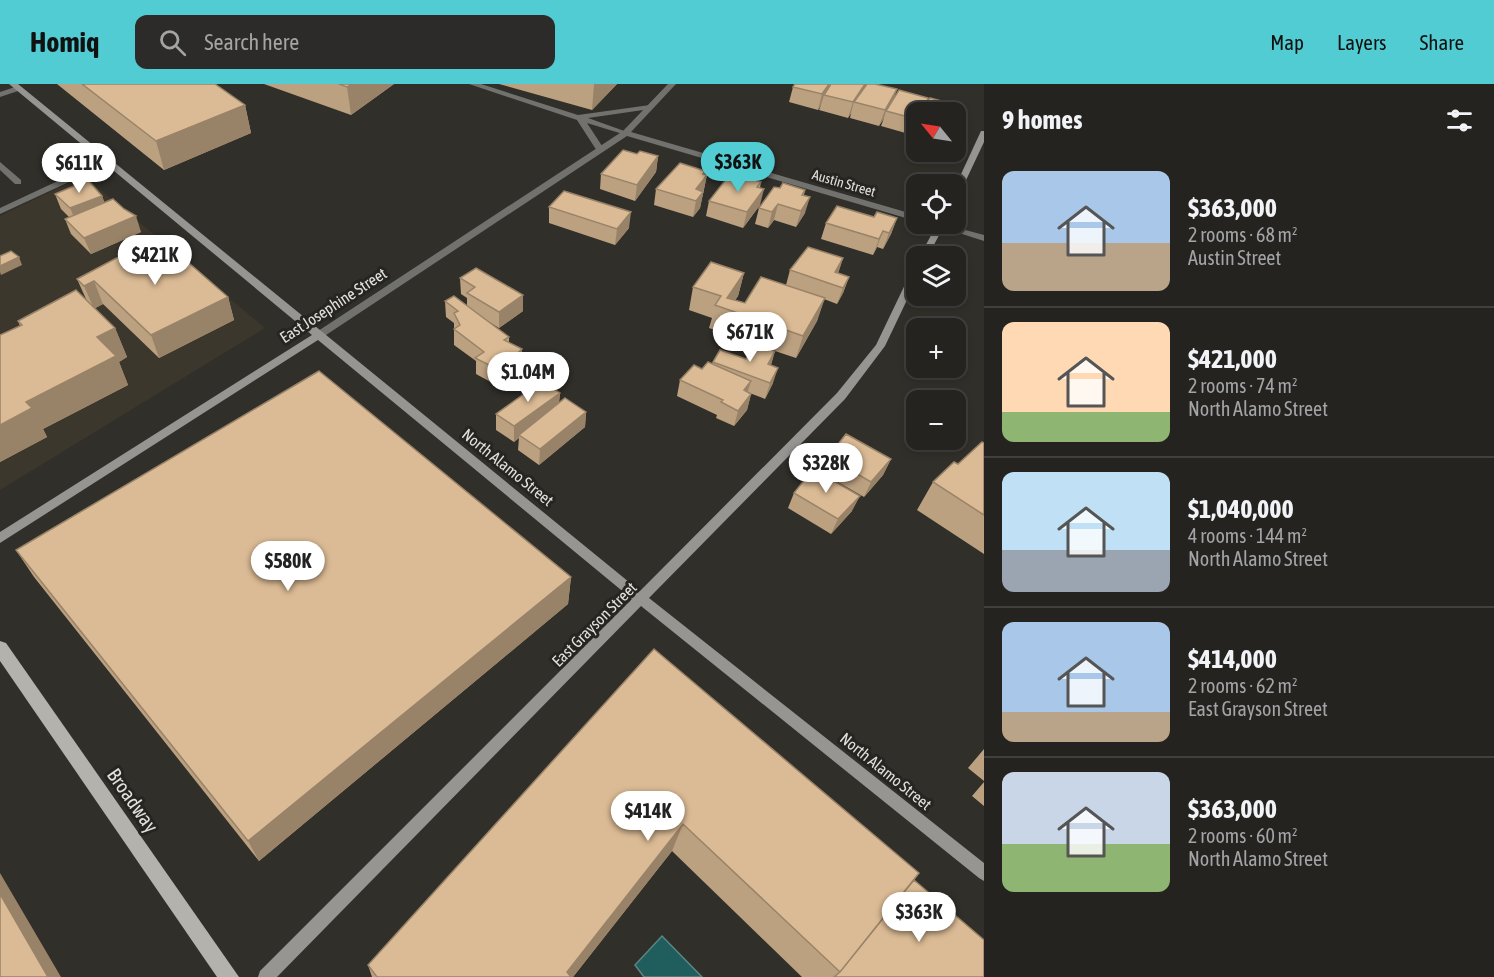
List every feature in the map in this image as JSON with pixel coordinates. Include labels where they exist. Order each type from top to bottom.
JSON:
[{"type":"main road","name":"Broadway","points":[[0,648],[229,977]]},
{"type":"street","name":"Austin Street","points":[[473,84],[626,133],[906,215]]},
{"type":"street","name":"East Josephine Street","points":[[0,538],[319,335],[626,133],[672,84]]},
{"type":"street","points":[[0,95],[15,86]]},
{"type":"street","name":"North Alamo Street","points":[[15,86],[642,600],[984,873]]},
{"type":"street","points":[[600,149],[579,117],[650,107]]},
{"type":"street","points":[[965,174],[984,133]]},
{"type":"street","points":[[0,212],[107,161]]},
{"type":"street","points":[[0,165],[18,182]]},
{"type":"street","points":[[966,233],[984,238]]},
{"type":"street","name":"East Grayson Street","points":[[266,977],[642,600],[841,396],[880,346],[906,293]]},
{"type":"shaded area","points":[[84,176],[265,328],[0,490],[0,216]]},
{"type":"water","points":[[662,936],[702,977],[644,977],[635,965]]},
{"type":"building","points":[[82,84],[215,84],[245,105],[156,141]]},
{"type":"building","points":[[795,84],[829,84],[822,94],[793,87]]},
{"type":"building","points":[[831,84],[865,84],[853,102],[824,95]]},
{"type":"building","points":[[867,84],[897,89],[885,110],[854,102]]},
{"type":"building","points":[[899,90],[928,98],[927,102],[906,102],[906,116],[886,111]]},
{"type":"building","points":[[930,98],[945,102],[928,102]]},
{"type":"building","points":[[623,150],[637,154],[640,151],[658,156],[637,185],[601,174]]},
{"type":"building","points":[[680,163],[705,171],[703,174],[707,175],[696,189],[703,192],[696,201],[656,189]]},
{"type":"building","points":[[735,174],[761,182],[757,187],[764,189],[747,212],[709,201],[727,178],[731,179]]},
{"type":"building","points":[[88,180],[102,196],[70,208],[55,194]]},
{"type":"building","points":[[783,183],[805,190],[802,195],[810,197],[801,211],[778,204],[772,212],[759,208],[774,187],[780,188]]},
{"type":"building","points":[[564,191],[631,212],[617,229],[549,207]]},
{"type":"building","points":[[113,199],[136,216],[84,238],[65,219]]},
{"type":"building","points":[[837,206],[874,217],[877,212],[897,218],[889,233],[883,231],[879,239],[826,223]]},
{"type":"building","points":[[158,236],[228,297],[151,335],[94,281],[84,286],[77,279]]},
{"type":"building","points":[[808,247],[843,258],[835,272],[849,277],[843,288],[790,270]]},
{"type":"building","points":[[11,251],[19,257],[0,266],[0,256]]},
{"type":"building","points":[[711,262],[744,273],[727,298],[745,303],[761,277],[825,298],[803,336],[715,305],[721,296],[693,287]]},
{"type":"building","points":[[476,268],[523,295],[499,312],[467,293],[475,287],[460,278]]},
{"type":"building","points":[[76,290],[115,328],[97,337],[116,356],[26,402],[32,408],[0,425],[0,335],[22,325],[18,321]]},
{"type":"building","points":[[454,296],[509,337],[504,340],[522,349],[499,370],[475,358],[484,352],[454,329],[460,325],[454,313],[458,311],[445,301]]},
{"type":"building","points":[[754,344],[775,351],[768,364],[778,368],[770,383],[713,362],[720,350],[746,359]]},
{"type":"building","points":[[708,362],[751,381],[744,390],[751,394],[738,411],[721,402],[723,400],[680,380],[694,365],[702,369]]},
{"type":"building","points":[[319,371],[571,577],[248,841],[16,550]]},
{"type":"building","points":[[542,381],[560,393],[514,426],[496,414]]},
{"type":"building","points":[[565,398],[586,412],[540,449],[519,435]]},
{"type":"building","points":[[846,434],[891,459],[871,482],[828,457]]},
{"type":"building","points":[[982,442],[984,443],[984,515],[933,482],[954,462],[958,464]]},
{"type":"building","points":[[813,469],[860,496],[838,519],[794,493]]},
{"type":"building","points":[[654,649],[919,873],[840,972],[683,824],[567,972],[571,977],[377,977],[368,965]]},
{"type":"building","points":[[914,880],[984,940],[984,977],[834,977],[840,972]]},
{"type":"building","points":[[0,894],[48,977],[0,977]]}]
